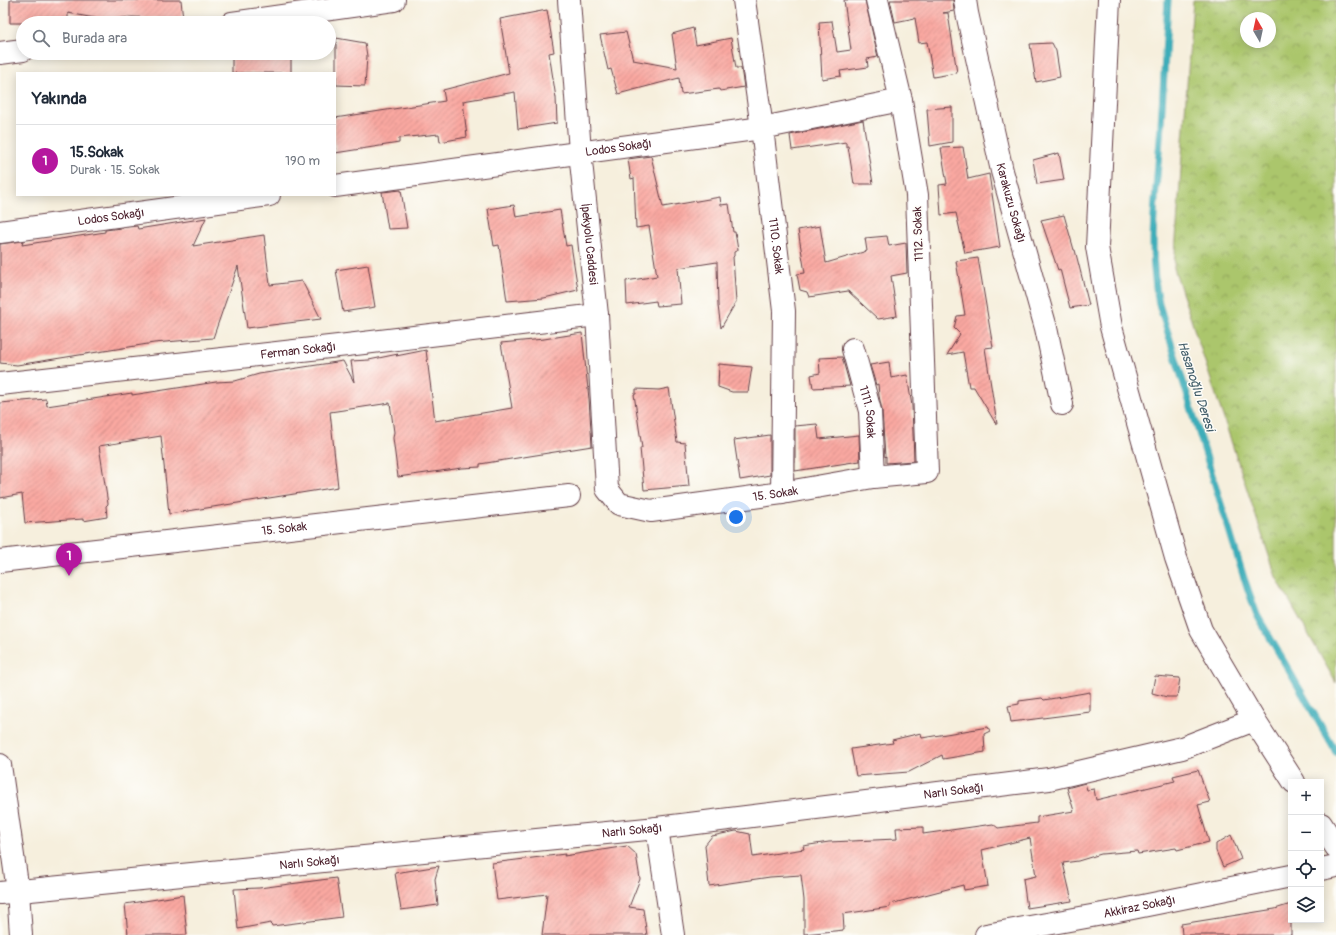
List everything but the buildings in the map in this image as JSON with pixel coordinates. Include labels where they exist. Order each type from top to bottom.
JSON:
[{"type":"street","points":[[250,16],[269,9],[394,0]]},
{"type":"street","name":"İpekyolu Caddesi","points":[[569,0],[580,152],[596,315],[607,489]]},
{"type":"street","name":"1110. Sokak","points":[[744,0],[762,128],[784,311],[782,493]]},
{"type":"street","name":"1112. Sokak","points":[[877,0],[901,100],[917,195],[927,472]]},
{"type":"street","name":"Karakuzu Sokağı","points":[[966,0],[967,13],[1002,172],[1046,328],[1062,404]]},
{"type":"street","points":[[1109,0],[1097,247],[1111,327],[1176,558],[1201,630],[1254,720],[1292,779]]},
{"type":"street","points":[[0,53],[16,51]]},
{"type":"street","name":"Lodos Sokağı","points":[[336,186],[762,128],[901,100]]},
{"type":"street","name":"Lodos Sokağı","points":[[0,232],[262,196]]},
{"type":"street","name":"Ferman Sokağı","points":[[0,384],[596,315]]},
{"type":"street","name":"1111. Sokak","points":[[853,349],[870,411],[873,477]]},
{"type":"street","name":"15. Sokak","points":[[607,489],[619,504],[651,511],[782,493],[873,477],[927,472]]},
{"type":"street","name":"15. Sokak","points":[[0,561],[569,496]]},
{"type":"street","name":"Narlı Sokağı","points":[[9,892],[657,828],[1049,779],[1182,748],[1254,720]]},
{"type":"street","points":[[0,766],[9,892],[22,935]]},
{"type":"street","points":[[657,828],[673,935]]},
{"type":"street","points":[[1324,829],[1336,847]]},
{"type":"street","points":[[1324,868],[1336,866]]},
{"type":"street","name":"Akkiraz Sokağı","points":[[986,935],[1288,877]]},
{"type":"green space","points":[[1193,0],[1336,0],[1336,683],[1276,577],[1174,268]]},
{"type":"waterway","name":"Hasanoğlu Deresi","points":[[1168,0],[1162,114],[1153,228],[1154,266],[1159,304],[1244,578],[1257,615],[1336,752]]},
{"type":"place","name":"15.Sokak","points":[[69,576]]}]
